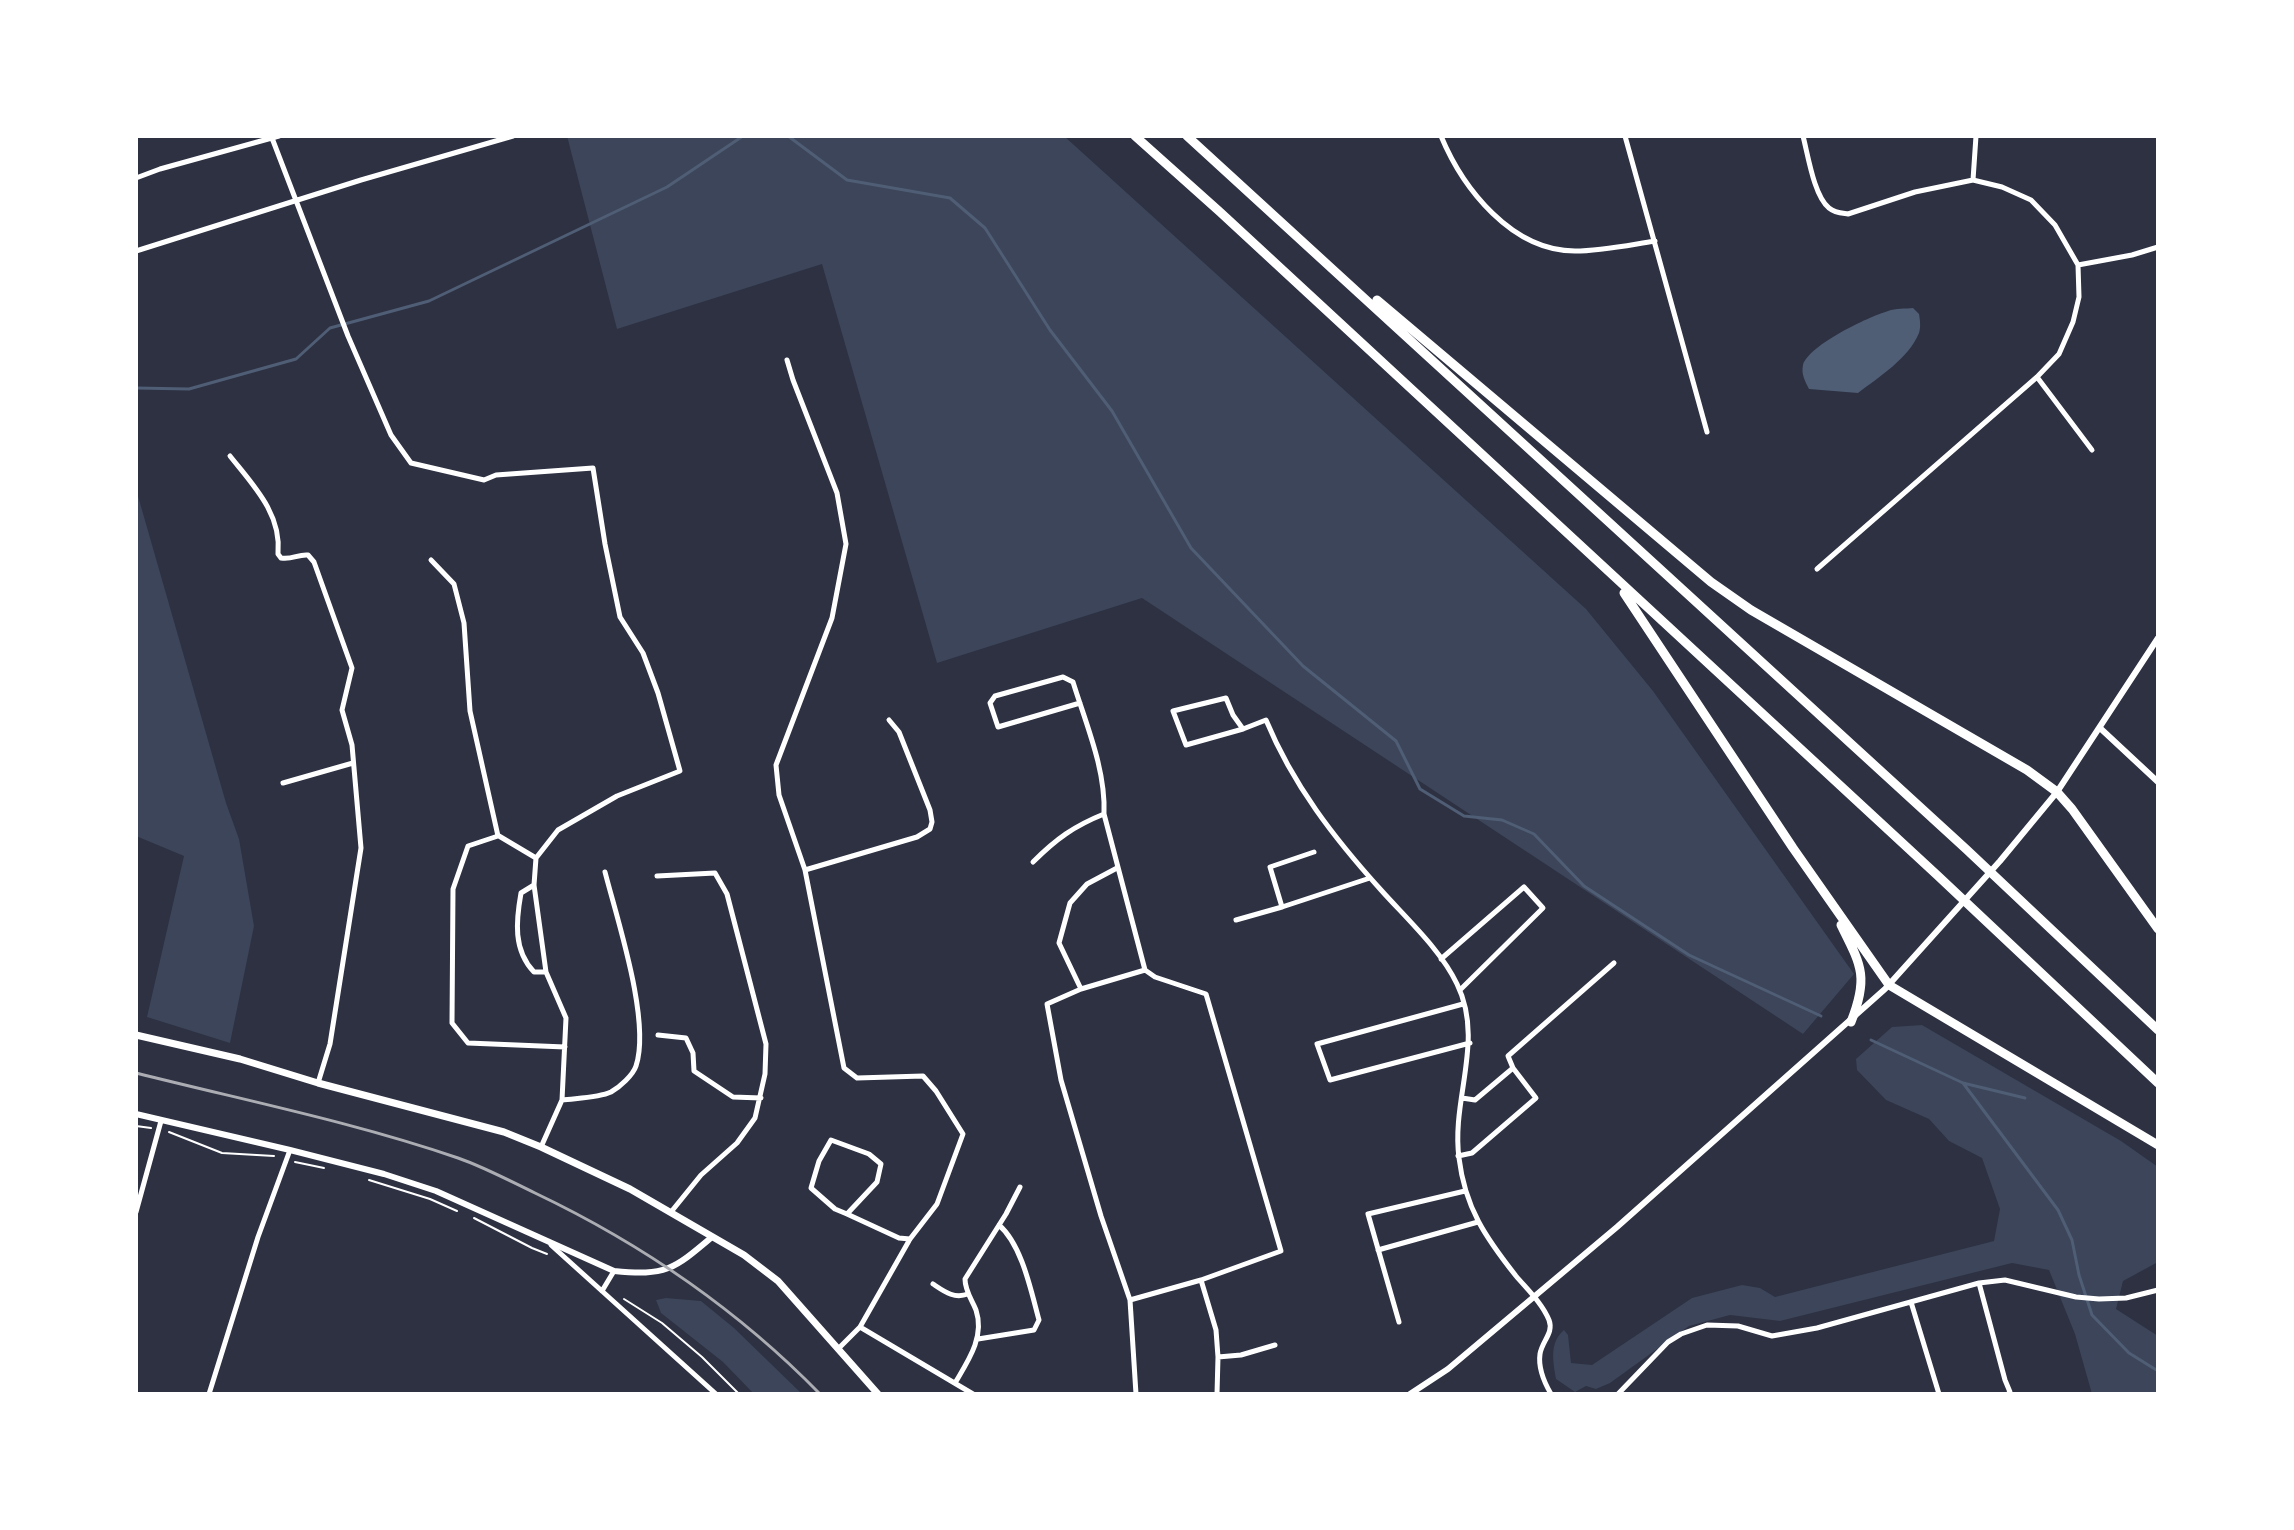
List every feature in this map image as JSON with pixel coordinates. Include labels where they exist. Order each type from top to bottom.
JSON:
[{"type":"highway","points":[[1135,136],[1937,875],[2158,1083]]},
{"type":"highway","points":[[1187,136],[1966,849],[2158,1030]]},
{"type":"highway","points":[[1270,210],[1711,582],[1751,610],[2027,770],[2057,792],[2158,929]]},
{"type":"highway","points":[[1613,577],[1889,985],[2158,1145]]},
{"type":"highway","points":[[1829,900],[1861,971],[1860,1000],[1851,1022]]},
{"type":"main road","points":[[136,1035],[240,1059],[504,1132],[630,1189],[744,1255],[778,1281],[878,1394]]},
{"type":"street","points":[[136,178],[279,136]]},
{"type":"street","points":[[136,251],[513,136]]},
{"type":"street","points":[[1441,136],[1470,188],[1494,215],[1522,236],[1548,247],[1574,251],[1655,241]]},
{"type":"street","points":[[1625,136],[1707,432]]},
{"type":"street","points":[[1803,136],[1817,188],[1827,207],[1836,212],[1848,214],[1915,192],[1973,180],[2002,187],[2031,200],[2055,225],[2078,265],[2079,297],[2073,322],[2059,354],[2037,377],[1817,569]]},
{"type":"street","points":[[1973,180],[1976,136]]},
{"type":"street","points":[[272,138],[348,336],[391,435],[411,463],[484,480],[496,475],[593,468],[620,617],[643,653],[680,771],[617,796],[558,830],[536,858],[534,885],[546,972],[566,1018],[562,1100],[541,1147]]},
{"type":"street","points":[[2078,265],[2158,247]]},
{"type":"street","points":[[787,360],[837,493],[846,544],[832,618],[776,765],[779,795],[805,870],[844,1068],[857,1078],[923,1076],[963,1134],[937,1204],[910,1239],[860,1327],[839,1348]]},
{"type":"street","points":[[2037,377],[2092,450]]},
{"type":"street","points":[[230,456],[270,506],[281,558],[291,560],[308,555],[314,562],[352,668],[342,710],[352,745],[361,848],[330,1044],[318,1083]]},
{"type":"street","points":[[431,560],[454,584],[464,623],[470,711],[498,836],[536,858]]},
{"type":"street","points":[[1410,1394],[1448,1369],[1534,1297],[1851,1022],[1889,985],[2057,792],[2158,638]]},
{"type":"street","points":[[1080,703],[998,727],[990,703],[995,696],[1063,677],[1073,682],[1080,703],[1105,792],[1104,814],[1145,970],[1155,977],[1206,994],[1281,1251],[1201,1280],[1130,1300]]},
{"type":"street","points":[[1243,729],[1226,698],[1173,711],[1186,745],[1243,729],[1266,720],[1283,758],[1310,803],[1441,959],[1458,985],[1470,1043],[1458,1131],[1458,1156],[1465,1191],[1487,1239],[1545,1313],[1550,1325],[1540,1362],[1551,1394]]},
{"type":"street","points":[[805,870],[917,837],[930,829],[930,810],[899,732],[889,720]]},
{"type":"street","points":[[2100,728],[2158,782]]},
{"type":"street","points":[[283,783],[353,763]]},
{"type":"street","points":[[1033,862],[1051,843],[1079,824],[1104,814]]},
{"type":"street","points":[[498,836],[468,846],[453,889],[452,1023],[468,1043],[565,1047]]},
{"type":"street","points":[[1282,907],[1270,867],[1314,852]]},
{"type":"street","points":[[1081,989],[1059,943],[1070,903],[1087,884],[1117,868]]},
{"type":"street","points":[[562,1100],[610,1092],[625,1081],[636,1067],[640,1029],[637,1002],[605,872]]},
{"type":"street","points":[[657,876],[715,873],[727,894],[766,1044],[765,1074],[755,1118],[737,1143],[701,1175],[671,1212]]},
{"type":"street","points":[[1236,920],[1370,878]]},
{"type":"street","points":[[534,885],[521,893],[516,924],[523,961],[534,972],[546,972]]},
{"type":"street","points":[[1441,959],[1524,887],[1543,908],[1459,991]]},
{"type":"street","points":[[1458,1156],[1472,1153],[1536,1098],[1513,1068],[1508,1056],[1614,963]]},
{"type":"street","points":[[1136,1394],[1130,1300],[1101,1216],[1061,1080],[1047,1004],[1081,989],[1145,970]]},
{"type":"street","points":[[1463,1004],[1317,1044],[1330,1080],[1470,1043]]},
{"type":"street","points":[[658,1035],[686,1038],[693,1053],[694,1071],[733,1097],[761,1098]]},
{"type":"street","points":[[1462,1098],[1475,1100],[1513,1068]]},
{"type":"street","points":[[136,1114],[160,1125],[290,1150],[436,1191],[614,1271],[645,1274],[670,1268],[712,1237]]},
{"type":"street","points":[[136,1212],[160,1125]]},
{"type":"street","points":[[847,1214],[877,1182],[881,1164],[869,1154],[831,1140],[819,1161],[811,1188],[835,1209],[899,1238],[910,1239]]},
{"type":"street","points":[[209,1394],[258,1237],[290,1150]]},
{"type":"street","points":[[955,1383],[978,1339],[977,1313],[965,1279],[1020,1187]]},
{"type":"street","points":[[1399,1322],[1368,1214],[1465,1191]]},
{"type":"street","points":[[1378,1250],[1478,1222]]},
{"type":"street","points":[[978,1339],[1034,1330],[1039,1320],[1015,1244],[999,1225]]},
{"type":"street","points":[[551,1245],[605,1288],[716,1394]]},
{"type":"street","points":[[605,1288],[614,1271]]},
{"type":"street","points":[[1201,1280],[1216,1330],[1217,1394]]},
{"type":"street","points":[[1618,1394],[1668,1342],[1707,1325],[1738,1326],[1772,1336],[1817,1328],[1979,1283],[2005,1280],[2076,1297],[2099,1299],[2126,1298],[2158,1290]]},
{"type":"street","points":[[1979,1283],[2010,1393]]},
{"type":"street","points":[[933,1284],[952,1295],[960,1297],[968,1294]]},
{"type":"street","points":[[1911,1302],[1939,1394]]},
{"type":"street","points":[[860,1327],[973,1394]]},
{"type":"street","points":[[1218,1357],[1241,1355],[1275,1345]]},
{"type":"path","points":[[136,1126],[160,1125],[222,1153],[261,1154],[328,1169]]},
{"type":"path","points":[[367,1179],[457,1211]]},
{"type":"path","points":[[470,1216],[532,1248],[570,1262]]},
{"type":"path","points":[[605,1288],[662,1323],[739,1394]]},
{"type":"shaded area","points":[[567,136],[1064,136],[1586,609],[1653,691],[1854,974],[1803,1034],[1142,598],[937,663],[822,264],[617,329]]},
{"type":"shaded area","points":[[1913,308],[1919,314],[1919,333],[1908,351],[1884,374],[1858,393],[1809,389],[1803,365],[1816,349],[1867,319],[1891,310]]},
{"type":"shaded area","points":[[136,489],[239,839],[254,926],[230,1043],[147,1017],[184,856],[136,836]]},
{"type":"shaded area","points":[[1922,1025],[2121,1141],[2158,1167],[2158,1262],[2123,1281],[2116,1309],[2158,1336],[2158,1394],[2092,1394],[2075,1334],[2049,1270],[2012,1263],[1780,1321],[1730,1315],[1689,1326],[1610,1383],[1596,1389],[1586,1386],[1575,1392],[1556,1379],[1554,1346],[1564,1330],[1568,1335],[1571,1363],[1592,1365],[1692,1298],[1742,1285],[1760,1288],[1775,1297],[1994,1241],[2000,1209],[1982,1158],[1949,1141],[1929,1119],[1886,1100],[1857,1070],[1856,1059],[1892,1027]]},
{"type":"shaded area","points":[[656,1300],[701,1301],[734,1328],[802,1394],[754,1394],[723,1362],[661,1313]]},
{"type":"waterway","points":[[136,388],[189,389],[296,359],[330,328],[429,301],[667,187],[743,136]]},
{"type":"waterway","points":[[788,136],[847,180],[950,198],[985,228],[1050,330],[1112,411],[1191,548],[1303,666],[1396,741],[1420,789],[1464,816],[1502,820],[1534,834],[1584,886],[1689,955],[1821,1016]]},
{"type":"waterway","points":[[1871,1040],[1963,1083],[2058,1210],[2072,1240],[2092,1315],[2129,1353],[2158,1371]]},
{"type":"waterway","points":[[1963,1083],[2025,1098]]},
{"type":"railway","points":[[136,1073],[378,1133],[458,1158],[497,1174],[650,1256],[756,1334],[820,1394]]}]
